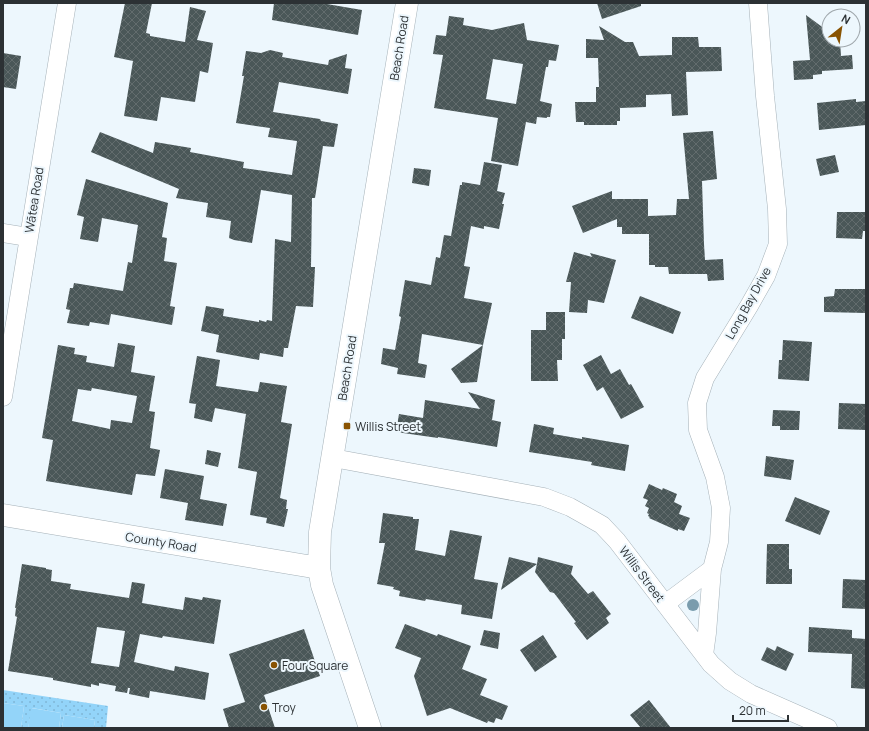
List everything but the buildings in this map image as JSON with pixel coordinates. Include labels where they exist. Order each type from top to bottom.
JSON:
[{"type":"main road","name":"Beach Road","points":[[370,728],[327,603],[319,568],[320,532],[407,3]]},
{"type":"main road","name":"County Road","points":[[3,515],[319,568]]},
{"type":"street","name":"Wātea Road","points":[[3,397],[67,3]]},
{"type":"street","name":"Long Bay Drive","points":[[704,655],[712,569],[719,542],[721,508],[715,477],[698,430],[697,403],[705,378],[766,276],[778,244],[778,209],[765,96],[758,3]]},
{"type":"street","points":[[3,233],[28,237]]},
{"type":"street","name":"Willis Street","points":[[333,458],[544,497],[570,507],[602,525],[607,530],[711,664],[730,681],[751,694],[828,728]]},
{"type":"street","points":[[665,604],[712,569]]},
{"type":"shaded area","points":[[3,690],[108,706],[106,728],[94,728],[95,720],[64,715],[62,728],[59,728],[61,713],[32,708],[28,728],[21,728],[24,706],[3,703]]},
{"type":"shaded area","points":[[3,703],[24,706],[21,728],[3,728]]},
{"type":"shaded area","points":[[31,708],[61,713],[59,728],[28,728]]},
{"type":"shaded area","points":[[64,715],[95,720],[94,728],[62,728]]},
{"type":"place","name":"Willis Street","points":[[347,426]]},
{"type":"place","name":"Four Square","points":[[274,665]]},
{"type":"place","name":"Troy","points":[[264,707]]}]
